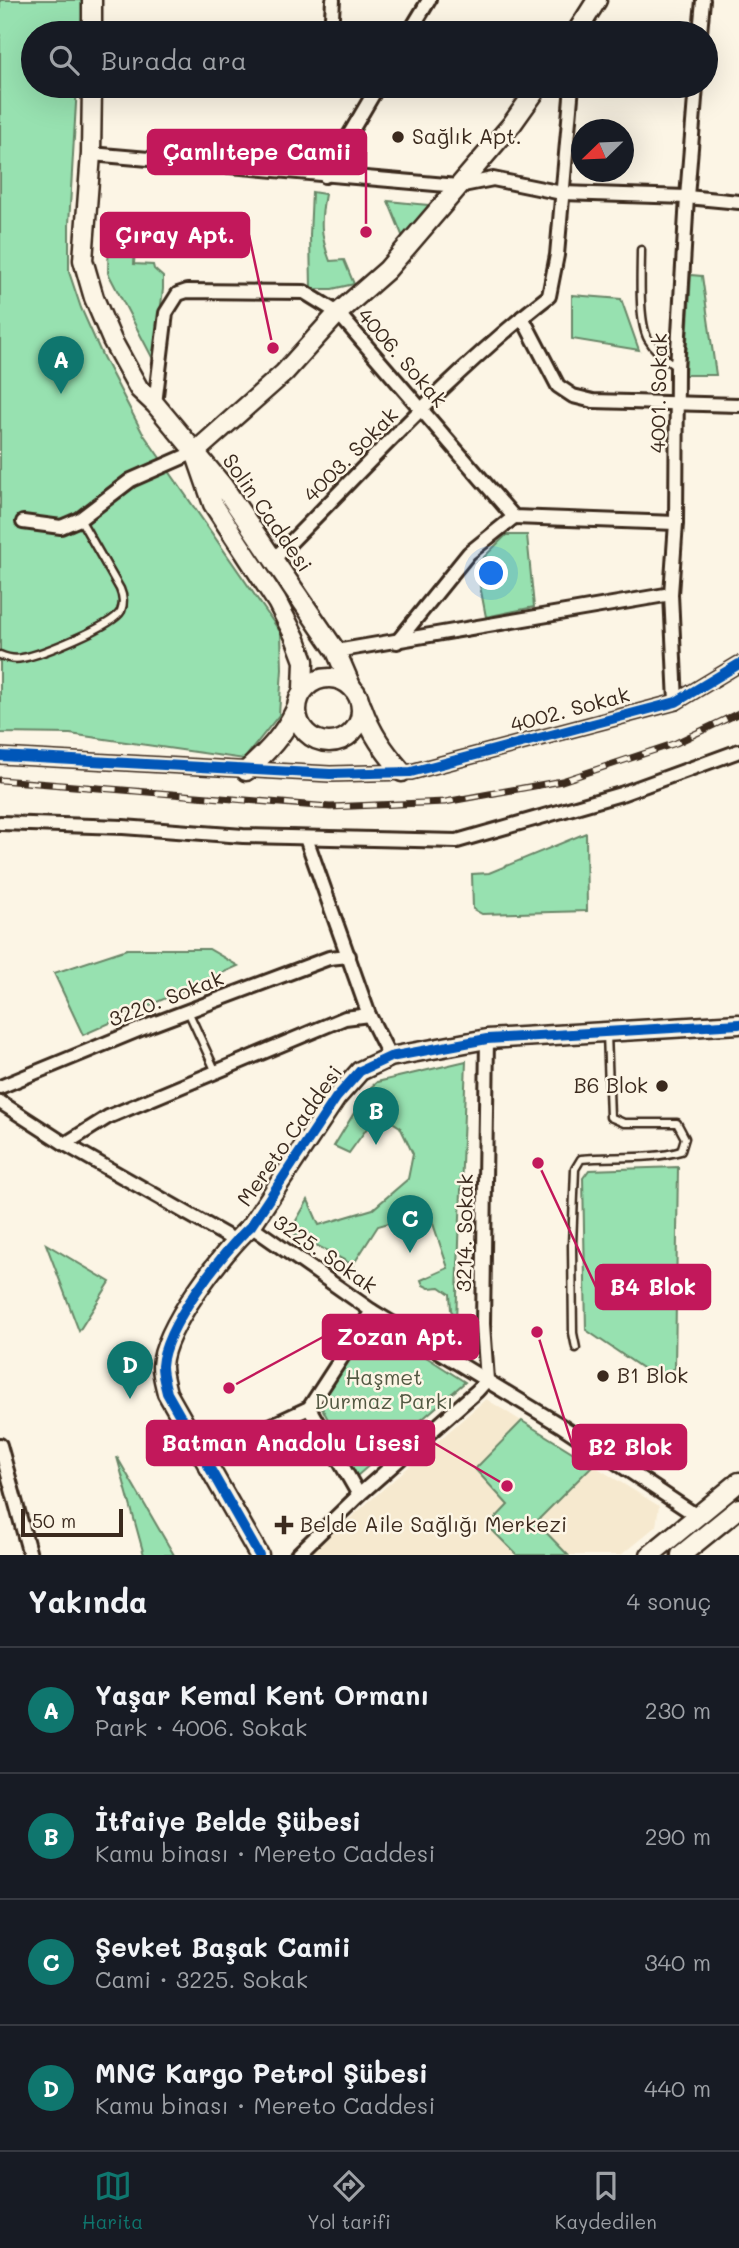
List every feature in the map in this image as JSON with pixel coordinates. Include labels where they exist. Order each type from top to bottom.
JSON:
[{"type":"street","points":[[92,0],[92,21]]},
{"type":"street","points":[[332,21],[333,0]]},
{"type":"street","points":[[416,21],[429,0]]},
{"type":"street","points":[[584,21],[597,0]]},
{"type":"street","points":[[701,21],[702,0]]},
{"type":"street","points":[[92,98],[91,154],[83,260],[94,298],[112,340],[139,389],[195,452]]},
{"type":"street","points":[[325,176],[371,98]]},
{"type":"street","points":[[23,522],[61,527],[80,519],[131,480],[195,452],[284,373],[338,313],[387,270],[531,98]]},
{"type":"street","name":"4003. Sokak","points":[[274,560],[422,411],[522,317],[549,296],[557,255],[571,98]]},
{"type":"street","name":"4001. Sokak","points":[[676,702],[671,594],[676,523],[677,368],[695,98]]},
{"type":"street","points":[[91,154],[458,186],[493,179],[562,192],[739,202]]},
{"type":"street","name":"4006. Sokak","points":[[155,404],[166,313],[178,294],[187,291],[304,292],[338,313],[514,517]]},
{"type":"street","points":[[522,317],[558,386],[573,396],[593,401],[739,405]]},
{"type":"street","name":"Solin Caddesi","points":[[195,452],[223,486],[335,651],[351,686]]},
{"type":"street","name":"Solin Caddesi","points":[[195,452],[213,504],[278,602],[295,637],[304,661],[303,689]]},
{"type":"street","points":[[397,642],[469,553],[514,517],[676,523]]},
{"type":"street","points":[[335,651],[671,594]]},
{"type":"street","name":"4002. Sokak","points":[[0,756],[246,771],[330,774],[402,772],[443,765],[676,702],[739,664]]},
{"type":"street","points":[[246,771],[279,738],[296,709],[303,689],[311,682],[332,677],[351,686],[357,694],[369,728],[402,772]]},
{"type":"street","points":[[296,709],[303,729],[311,737],[331,742],[342,740],[351,734],[361,715],[361,704]]},
{"type":"street","points":[[0,823],[123,827],[243,836],[457,841],[621,794],[739,751]]},
{"type":"street","points":[[306,838],[369,1015],[390,1057]]},
{"type":"street","name":"3220. Sokak","points":[[0,1087],[188,1011],[329,958],[349,956]]},
{"type":"street","points":[[65,1144],[108,1117],[345,1018],[369,1015]]},
{"type":"street","name":"Mereto Caddesi","points":[[260,1555],[167,1393],[162,1368],[170,1339],[193,1296],[234,1240],[251,1226],[336,1098],[360,1071],[390,1057],[486,1039],[607,1035],[739,1024]]},
{"type":"street","points":[[607,1035],[739,1034]]},
{"type":"street","name":"3214. Sokak","points":[[486,1039],[483,1324],[487,1380]]},
{"type":"street","points":[[0,1102],[65,1144],[234,1240]]},
{"type":"street","name":"3225. Sokak","points":[[251,1226],[372,1311],[487,1380],[697,1516]]},
{"type":"street","points":[[203,1457],[309,1408],[372,1311]]},
{"type":"street","points":[[297,1555],[359,1495],[487,1380]]},
{"type":"street","points":[[309,1408],[359,1495]]},
{"type":"street","points":[[0,1445],[30,1555]]},
{"type":"street","points":[[650,1555],[739,1482]]},
{"type":"street","points":[[690,1551],[739,1508]]},
{"type":"lane","points":[[641,250],[641,299],[647,337],[662,357],[677,368]]},
{"type":"lane","points":[[0,655],[18,659],[47,651],[109,622],[120,614],[123,603],[120,589],[80,519]]},
{"type":"lane","points":[[188,1011],[216,1072]]},
{"type":"lane","points":[[576,1348],[572,1321],[575,1169],[581,1159],[665,1156],[681,1152],[685,1138],[677,1123],[624,1122],[610,1117],[607,1035]]},
{"type":"shaded area","points":[[486,1399],[659,1506],[656,1526],[621,1555],[308,1555]]},
{"type":"green space","points":[[0,0],[83,0],[82,21],[21,21],[21,98],[76,98],[69,272],[81,308],[102,355],[142,432],[281,633],[279,715],[244,759],[70,734],[0,733]]},
{"type":"green space","points":[[312,192],[325,194],[322,228],[330,261],[344,260],[354,284],[332,289],[311,289]]},
{"type":"green space","points":[[388,201],[428,205],[431,210],[404,240]]},
{"type":"green space","points":[[109,229],[197,235],[196,247],[159,240],[157,252],[135,247],[134,264],[153,265],[163,277],[154,361],[108,273]]},
{"type":"green space","points":[[691,275],[702,276],[716,375],[685,375]]},
{"type":"green space","points":[[572,295],[621,299],[639,350],[572,339]]},
{"type":"green space","points":[[506,535],[527,535],[534,607],[486,617],[476,565]]},
{"type":"green space","points":[[586,833],[587,911],[482,914],[473,909],[472,874],[489,873]]},
{"type":"green space","points":[[127,949],[209,949],[238,966],[83,1035],[54,973]]},
{"type":"green space","points":[[466,1061],[456,1321],[451,1310],[450,1294],[440,1287],[429,1288],[423,1285],[421,1280],[448,1268],[429,1212],[378,1226],[353,1265],[290,1231],[308,1200],[319,1225],[373,1209],[408,1179],[413,1154],[400,1127],[378,1113],[349,1153],[334,1146],[368,1090],[377,1082]]},
{"type":"green space","points":[[678,1167],[675,1368],[657,1378],[586,1330],[583,1178],[589,1170]]},
{"type":"green space","points":[[46,1244],[110,1282],[79,1331]]},
{"type":"green space","name":"Haşmet Durmaz Parkı","points":[[370,1321],[465,1382],[357,1476],[320,1404]]},
{"type":"green space","points":[[522,1421],[593,1465],[536,1522],[568,1555],[517,1555],[488,1526],[508,1505],[475,1469]]},
{"type":"green space","points":[[117,1457],[174,1555],[144,1555]]},
{"type":"railway","points":[[0,780],[330,807],[445,802],[562,781],[676,743],[739,713]]},
{"type":"cycle path","points":[[0,756],[330,774],[411,772],[676,702],[739,664]]},
{"type":"cycle path","points":[[259,1555],[167,1393],[162,1369],[165,1350],[197,1291],[251,1226],[336,1098],[360,1071],[390,1057],[487,1039],[739,1024]]},
{"type":"place","name":"Sağlık Apt.","points":[[398,137]]},
{"type":"place","name":"Çamlıtepe Camii","points":[[366,232]]},
{"type":"place","name":"Çıray Apt.","points":[[273,348]]},
{"type":"place","name":"Yaşar Kemal Kent Ormanı","points":[[61,394]]},
{"type":"place","name":"B6 Blok","points":[[662,1086]]},
{"type":"place","name":"İtfaiye Belde Şübesi","points":[[376,1145]]},
{"type":"place","name":"B4 Blok","points":[[538,1163]]},
{"type":"place","name":"Şevket Başak Camii","points":[[410,1253]]},
{"type":"place","name":"B2 Blok","points":[[537,1332]]},
{"type":"place","name":"B1 Blok","points":[[603,1376]]},
{"type":"place","name":"Zozan Apt.","points":[[229,1388]]},
{"type":"place","name":"MNG Kargo Petrol Şübesi","points":[[130,1399]]},
{"type":"place","name":"Batman Anadolu Lisesi","points":[[507,1486]]},
{"type":"place","name":"Belde Aile Sağlığı Merkezi","points":[[284,1525]]}]
